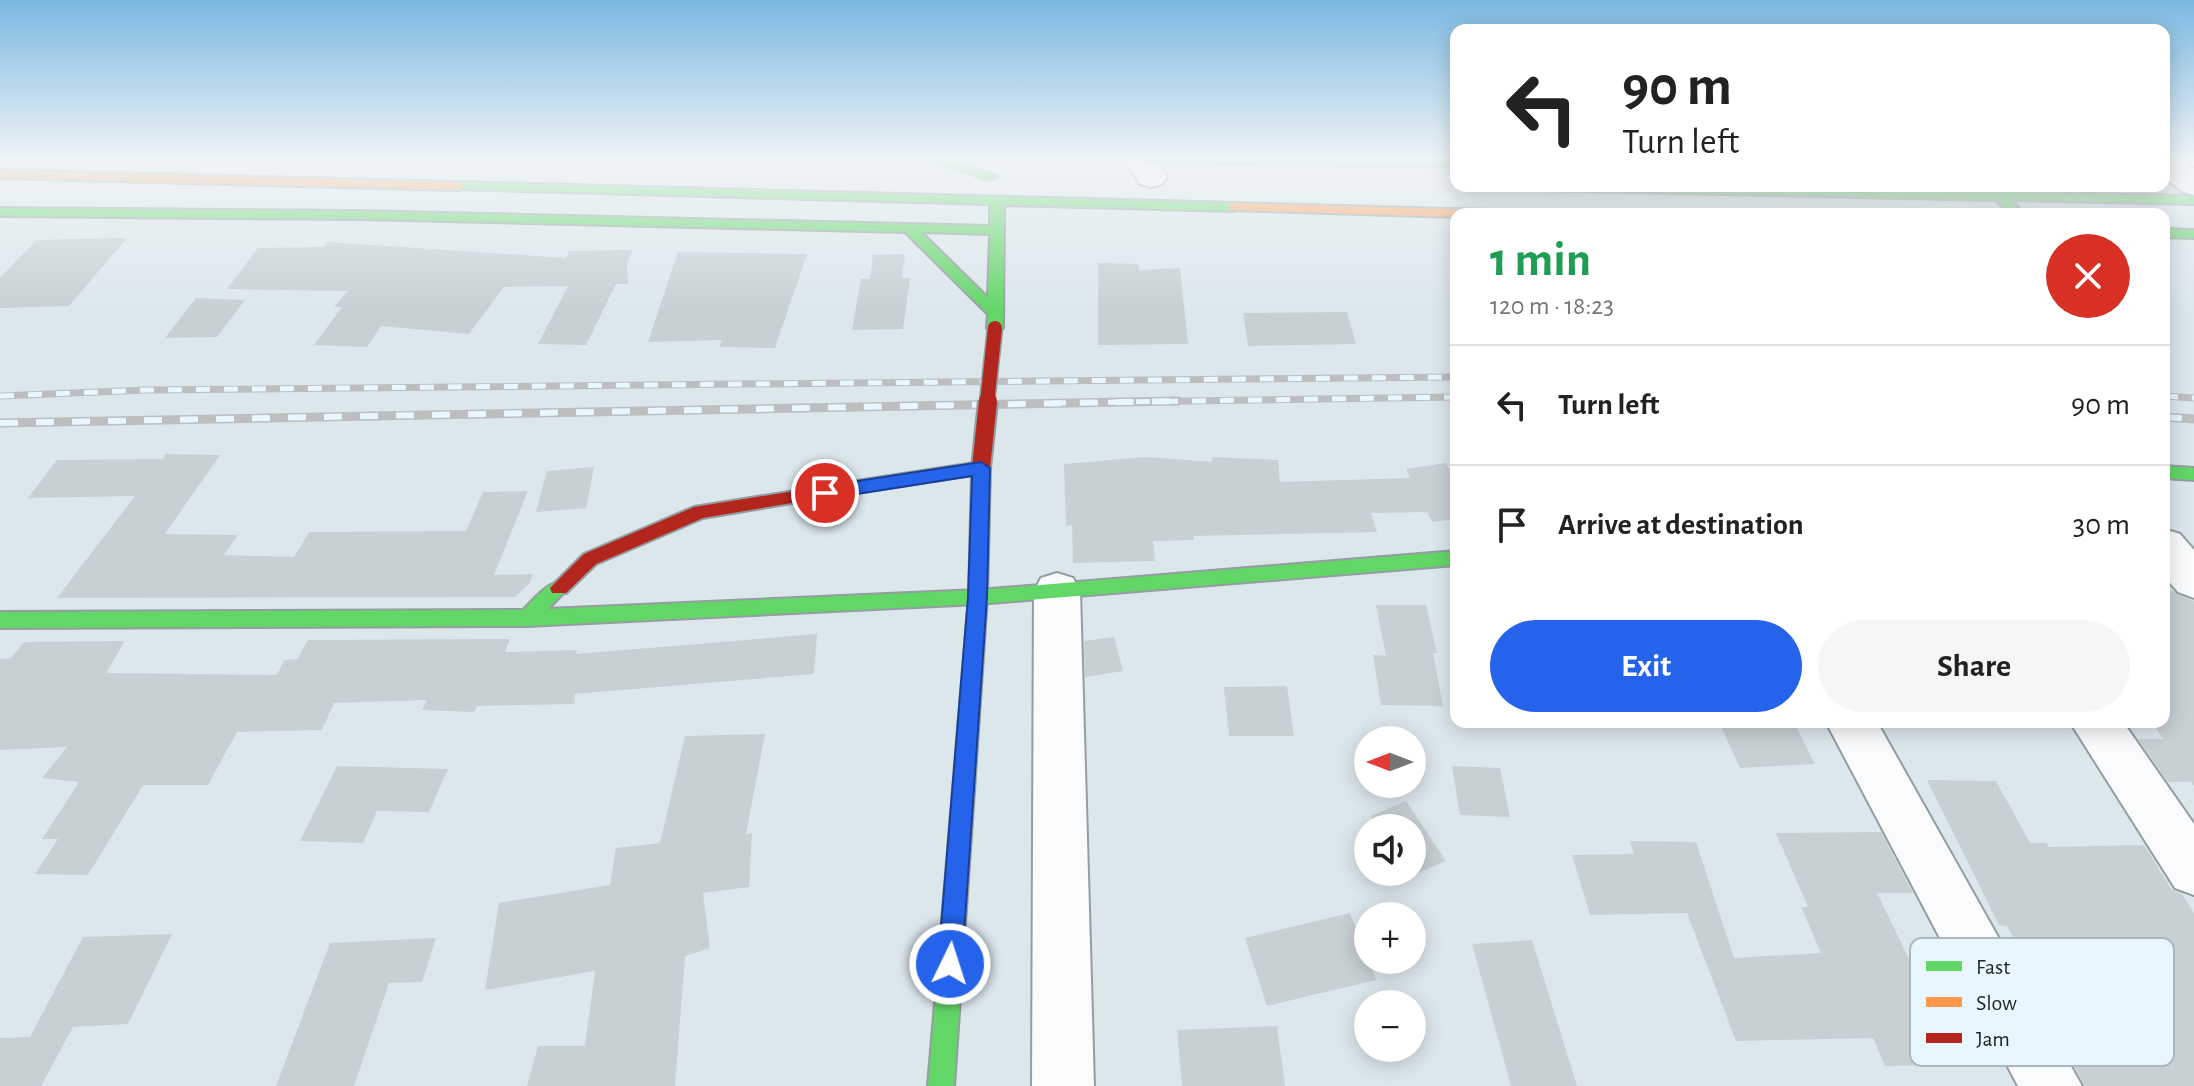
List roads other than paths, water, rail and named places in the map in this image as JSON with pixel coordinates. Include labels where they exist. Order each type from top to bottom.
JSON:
[{"type":"main road","points":[[941,1086],[978,597],[981,468],[995,320],[997,210]]},
{"type":"main road","points":[[1311,210],[1450,213]]},
{"type":"main road","points":[[0,212],[358,215],[997,230]]},
{"type":"main road","points":[[910,229],[995,320]]},
{"type":"main road","points":[[2170,233],[2194,234]]},
{"type":"main road","points":[[527,618],[590,559],[700,512],[981,468]]},
{"type":"main road","points":[[2170,472],[2194,474]]},
{"type":"main road","points":[[0,620],[527,618],[978,597],[1450,558]]},
{"type":"street","points":[[2170,553],[2194,580]]},
{"type":"street","points":[[1057,591],[1063,1086]]},
{"type":"street","points":[[1854,728],[1970,938]]},
{"type":"street","points":[[2099,728],[2194,870]]},
{"type":"street","points":[[2040,1066],[2051,1086]]},
{"type":"railway","points":[[0,396],[146,390],[1450,377]]},
{"type":"railway","points":[[2170,396],[2194,398]]},
{"type":"railway","points":[[1144,402],[1450,397]]},
{"type":"railway","points":[[1144,402],[1178,401]]},
{"type":"railway","points":[[0,423],[1144,402]]},
{"type":"railway","points":[[1052,403],[1144,402]]},
{"type":"railway","points":[[2170,417],[2194,419]]}]
